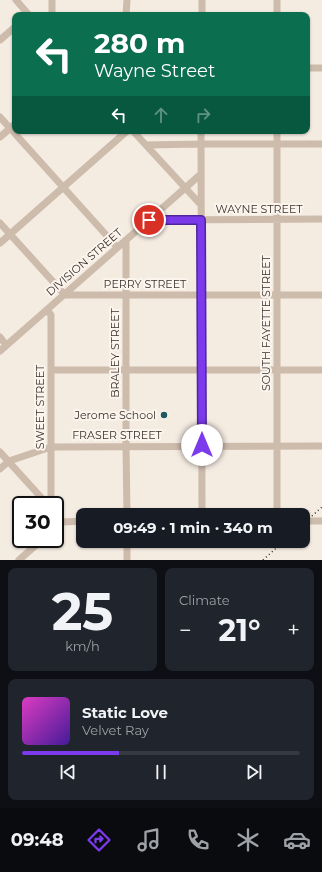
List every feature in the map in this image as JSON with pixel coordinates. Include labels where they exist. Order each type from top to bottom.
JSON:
[{"type":"street","points":[[16,0],[26,12]]},
{"type":"street","points":[[52,0],[52,12]]},
{"type":"street","points":[[126,12],[127,0]]},
{"type":"street","points":[[202,0],[202,12]]},
{"type":"street","points":[[277,0],[277,12]]},
{"type":"street","points":[[0,40],[12,30]]},
{"type":"street","points":[[310,68],[322,68]]},
{"type":"street","points":[[0,117],[12,126],[0,137]]},
{"type":"street","points":[[19,134],[117,247]]},
{"type":"street","points":[[0,243],[125,134]]},
{"type":"street","points":[[136,134],[201,205]]},
{"type":"street","points":[[201,134],[202,508]]},
{"type":"street","name":"SOUTH FAYETTE STREET","points":[[277,134],[277,508]]},
{"type":"street","points":[[146,145],[322,144]]},
{"type":"street","name":"DIVISION STREET","points":[[0,351],[201,174]]},
{"type":"street","name":"WAYNE STREET","points":[[149,220],[322,219]]},
{"type":"street","points":[[0,223],[65,294]]},
{"type":"street","name":"BRALEY STREET","points":[[126,240],[127,508]]},
{"type":"street","name":"PERRY STREET","points":[[65,294],[322,295]]},
{"type":"street","name":"SWEET STREET","points":[[46,310],[51,315],[51,496]]},
{"type":"street","points":[[0,337],[6,345]]},
{"type":"street","points":[[51,370],[322,370]]},
{"type":"street","name":"FRASER STREET","points":[[9,461],[51,447],[202,445],[322,446]]},
{"type":"street","points":[[0,452],[40,496]]},
{"type":"street","points":[[0,469],[9,461]]},
{"type":"street","points":[[64,522],[76,521]]},
{"type":"street","points":[[310,521],[322,521]]},
{"type":"street","points":[[19,560],[33,548]]},
{"type":"street","points":[[127,548],[127,559]]},
{"type":"railway","points":[[310,518],[322,507]]},
{"type":"railway","points":[[263,560],[276,548]]},
{"type":"place","name":"Jerome School","points":[[164,415]]},
{"type":"route","points":[[149,220],[201,220],[202,445]]}]
